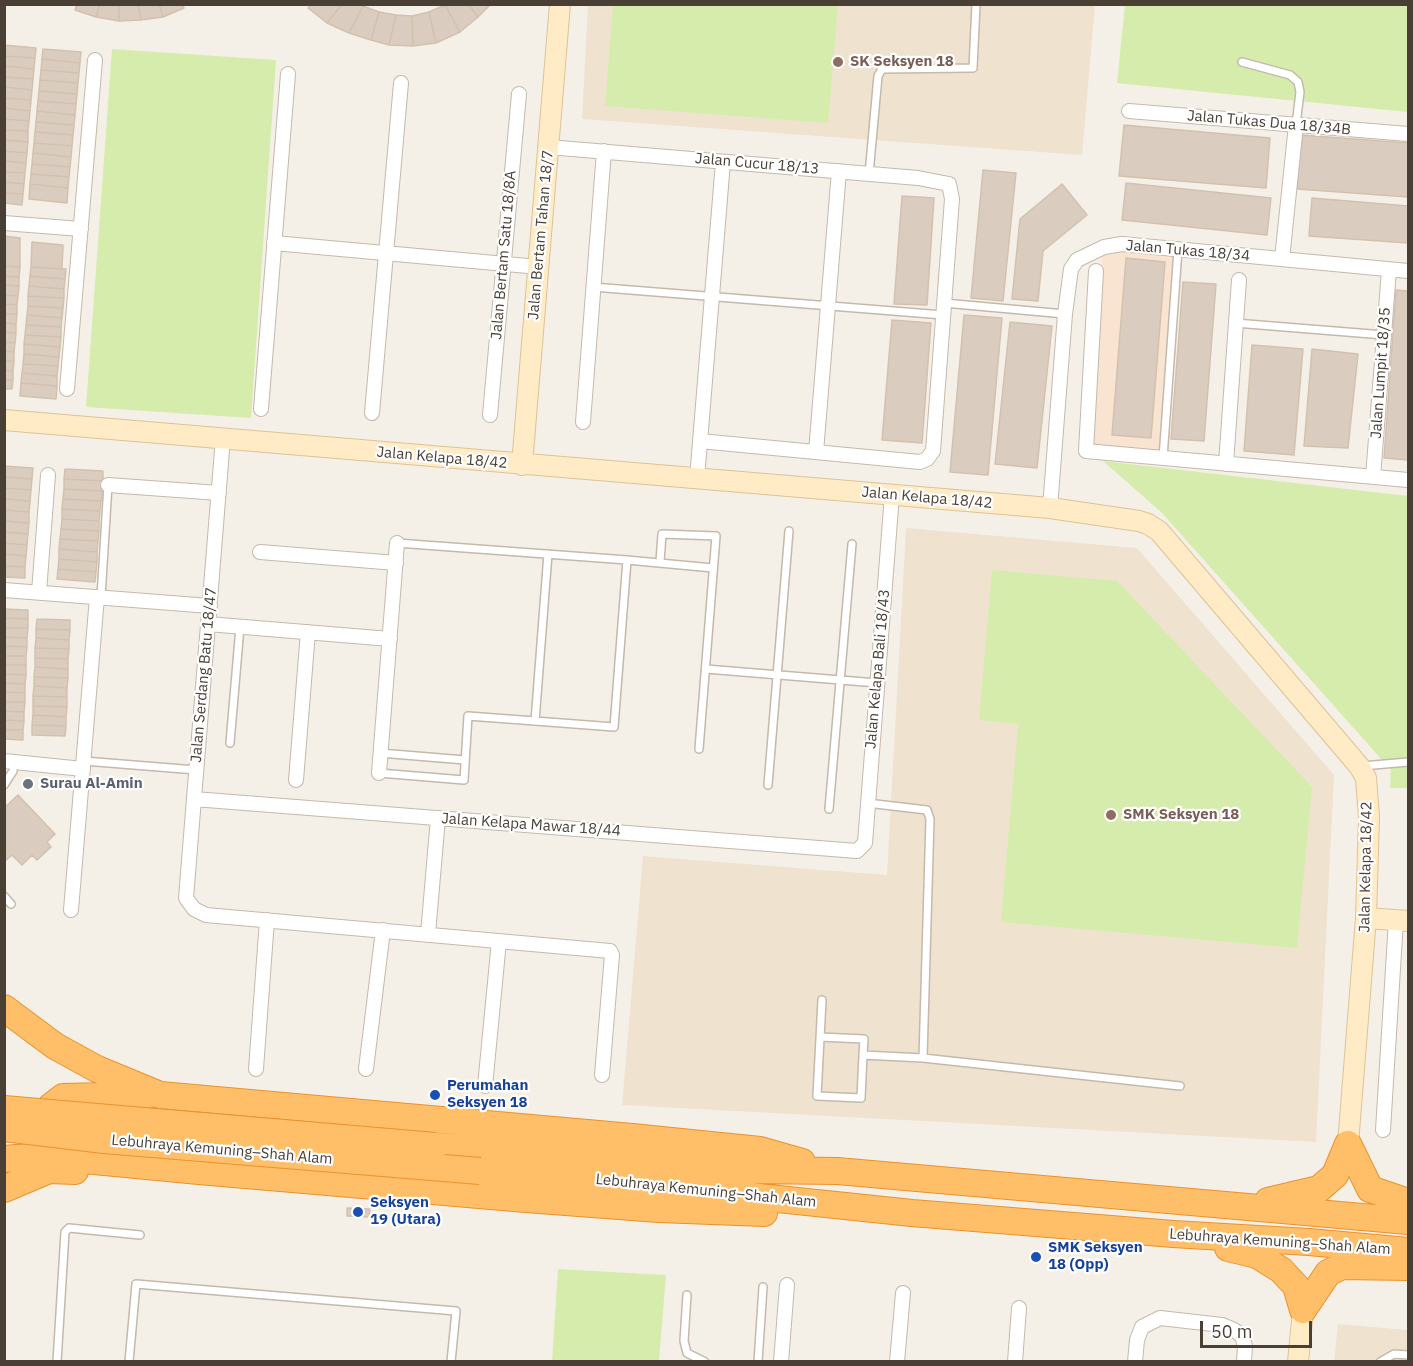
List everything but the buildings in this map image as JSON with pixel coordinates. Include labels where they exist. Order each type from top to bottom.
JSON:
[{"type":"highway","points":[[4,1008],[55,1046],[117,1078],[160,1095]]},
{"type":"highway","points":[[101,1162],[54,1145],[46,1134],[44,1127],[50,1107],[63,1097],[160,1095],[632,1137],[760,1150],[837,1171]]},
{"type":"highway","name":"Lebuhraya Kemuning–Shah Alam","points":[[4,1109],[748,1170],[837,1171],[1408,1221]]},
{"type":"highway","name":"Lebuhraya Kemuning–Shah Alam","points":[[4,1128],[104,1140],[596,1180],[912,1213],[1408,1251]]},
{"type":"highway","points":[[1348,1144],[1370,1189],[1408,1202]]},
{"type":"highway","points":[[1247,1206],[1319,1189],[1335,1175],[1348,1144]]},
{"type":"highway","points":[[4,1160],[42,1156],[659,1209],[780,1213],[912,1213]]},
{"type":"highway","points":[[4,1189],[49,1170],[199,1171]]},
{"type":"highway","points":[[1173,1234],[1257,1255],[1281,1270],[1296,1286],[1303,1310]]},
{"type":"highway","points":[[1303,1310],[1328,1273],[1342,1266],[1408,1267]]},
{"type":"street","name":"Jalan Bertam Tahan 18/7","points":[[522,465],[560,4]]},
{"type":"street","points":[[68,389],[94,60]]},
{"type":"street","points":[[261,409],[288,74]]},
{"type":"street","points":[[372,413],[401,83]]},
{"type":"street","name":"Jalan Bertam Satu 18/8A","points":[[490,415],[519,94]]},
{"type":"street","name":"Jalan Tukas Dua 18/34B","points":[[1129,111],[1408,134]]},
{"type":"street","points":[[1282,259],[1296,125]]},
{"type":"street","name":"Jalan Cucur 18/13","points":[[549,147],[839,171],[939,181],[949,184],[952,199],[944,309]]},
{"type":"street","points":[[583,422],[604,151]]},
{"type":"street","points":[[697,478],[723,162]]},
{"type":"street","points":[[816,452],[839,171]]},
{"type":"street","points":[[4,223],[81,229]]},
{"type":"street","points":[[274,243],[539,267]]},
{"type":"street","name":"Jalan Tukas 18/34","points":[[1050,508],[1065,314],[1071,269],[1077,260],[1113,245],[1408,272]]},
{"type":"street","name":"Jalan Lumpit 18/35","points":[[1373,477],[1389,270]]},
{"type":"street","points":[[1096,271],[1086,451],[1408,480]]},
{"type":"street","points":[[1226,464],[1239,280]]},
{"type":"street","points":[[700,441],[920,462],[927,459],[933,451],[944,309]]},
{"type":"street","name":"Jalan Kelapa 18/42","points":[[4,420],[1050,508],[1139,521],[1159,531],[1359,766],[1366,778],[1368,789],[1366,918],[1348,1144]]},
{"type":"street","name":"Jalan Serdang Batu 18/47","points":[[223,438],[186,898],[194,909],[207,915],[267,920]]},
{"type":"street","points":[[39,592],[48,475]]},
{"type":"street","points":[[108,485],[219,494]]},
{"type":"street","name":"Jalan Kelapa Bali 18/43","points":[[864,843],[892,495]]},
{"type":"street","points":[[379,773],[398,543]]},
{"type":"street","points":[[260,552],[396,563]]},
{"type":"street","points":[[4,590],[210,606]]},
{"type":"street","points":[[72,910],[99,597]]},
{"type":"street","points":[[208,624],[390,639]]},
{"type":"street","points":[[296,780],[308,632]]},
{"type":"street","points":[[9,766],[83,765]]},
{"type":"street","name":"Jalan Kelapa Mawar 18/44","points":[[194,799],[857,851],[864,843]]},
{"type":"street","points":[[428,934],[438,818]]},
{"type":"street","points":[[1366,918],[1402,921],[1383,1130]]},
{"type":"street","points":[[256,1069],[267,920],[610,951],[612,955],[602,1075]]},
{"type":"street","points":[[366,1069],[383,930]]},
{"type":"street","points":[[485,1086],[499,941]]},
{"type":"street","points":[[781,1362],[787,1285]]},
{"type":"street","points":[[897,1362],[903,1293]]},
{"type":"street","points":[[1015,1362],[1019,1308]]},
{"type":"street","points":[[1298,1362],[1303,1310]]},
{"type":"street","points":[[1135,1362],[1137,1340],[1142,1328],[1160,1318],[1222,1325],[1242,1336],[1245,1346],[1244,1362]]},
{"type":"lane","points":[[869,174],[878,76],[882,69],[972,69],[976,4]]},
{"type":"lane","points":[[1242,62],[1290,75],[1298,82],[1300,92],[1296,125]]},
{"type":"lane","points":[[1163,458],[1178,250]]},
{"type":"lane","points":[[592,287],[828,306],[1065,314]]},
{"type":"lane","points":[[1235,324],[1384,335]]},
{"type":"lane","points":[[99,597],[108,485]]},
{"type":"lane","points":[[768,784],[789,531]]},
{"type":"lane","points":[[660,562],[662,534],[716,536],[699,749]]},
{"type":"lane","points":[[398,543],[713,568]]},
{"type":"lane","points":[[829,809],[852,544]]},
{"type":"lane","points":[[535,721],[548,554]]},
{"type":"lane","points":[[379,773],[464,780],[468,716],[614,727],[627,560]]},
{"type":"lane","points":[[230,743],[240,627]]},
{"type":"lane","points":[[706,669],[877,683]]},
{"type":"lane","points":[[380,753],[465,760]]},
{"type":"lane","points":[[1359,766],[1408,762]]},
{"type":"lane","points":[[83,765],[196,770]]},
{"type":"lane","points":[[4,785],[9,766]]},
{"type":"lane","points":[[867,803],[927,810],[930,819],[923,1058]]},
{"type":"lane","points":[[4,896],[11,904]]},
{"type":"lane","points":[[820,1037],[864,1039],[861,1098],[817,1096],[820,1037],[822,1000]]},
{"type":"lane","points":[[863,1055],[923,1058],[1180,1086]]},
{"type":"lane","points":[[57,1362],[65,1232],[69,1228],[140,1234]]},
{"type":"lane","points":[[129,1362],[136,1284],[456,1311],[451,1362]]},
{"type":"lane","points":[[758,1362],[763,1287]]},
{"type":"lane","points":[[687,1295],[684,1341],[687,1353],[705,1362]]},
{"type":"lane","points":[[1380,1362],[1394,1354],[1408,1355]]},
{"type":"shaded area","name":"SK Seksyen 18","points":[[588,5],[1095,5],[1082,155],[582,119]]},
{"type":"shaded area","points":[[1118,250],[1174,254],[1160,451],[1093,446],[1102,254]]},
{"type":"shaded area","name":"SMK Seksyen 18","points":[[906,528],[1137,548],[1334,775],[1316,1142],[622,1105],[643,856],[887,875]]},
{"type":"shaded area","points":[[1338,1324],[1408,1330],[1408,1361],[1334,1362]]},
{"type":"green space","points":[[613,5],[838,5],[828,123],[605,106]]},
{"type":"green space","points":[[1125,5],[1408,5],[1408,112],[1117,83]]},
{"type":"green space","points":[[112,49],[276,60],[251,418],[86,407]]},
{"type":"green space","points":[[1103,461],[1408,496],[1408,788],[1390,788],[1391,770],[1162,513]]},
{"type":"green space","points":[[992,570],[1117,581],[1312,787],[1297,948],[1001,922],[1018,724],[979,720]]},
{"type":"green space","points":[[558,1269],[666,1275],[659,1361],[552,1361]]},
{"type":"place","name":"SK Seksyen 18","points":[[838,62]]},
{"type":"place","name":"Surau Al-Amin","points":[[28,784]]},
{"type":"place","name":"SMK Seksyen 18","points":[[1111,815]]},
{"type":"place","name":"Perumahan Seksyen 18","points":[[435,1095]]},
{"type":"place","name":"Seksyen 19 (Utara)","points":[[358,1212]]},
{"type":"place","name":"SMK Seksyen 18 (Opp)","points":[[1036,1257]]}]
